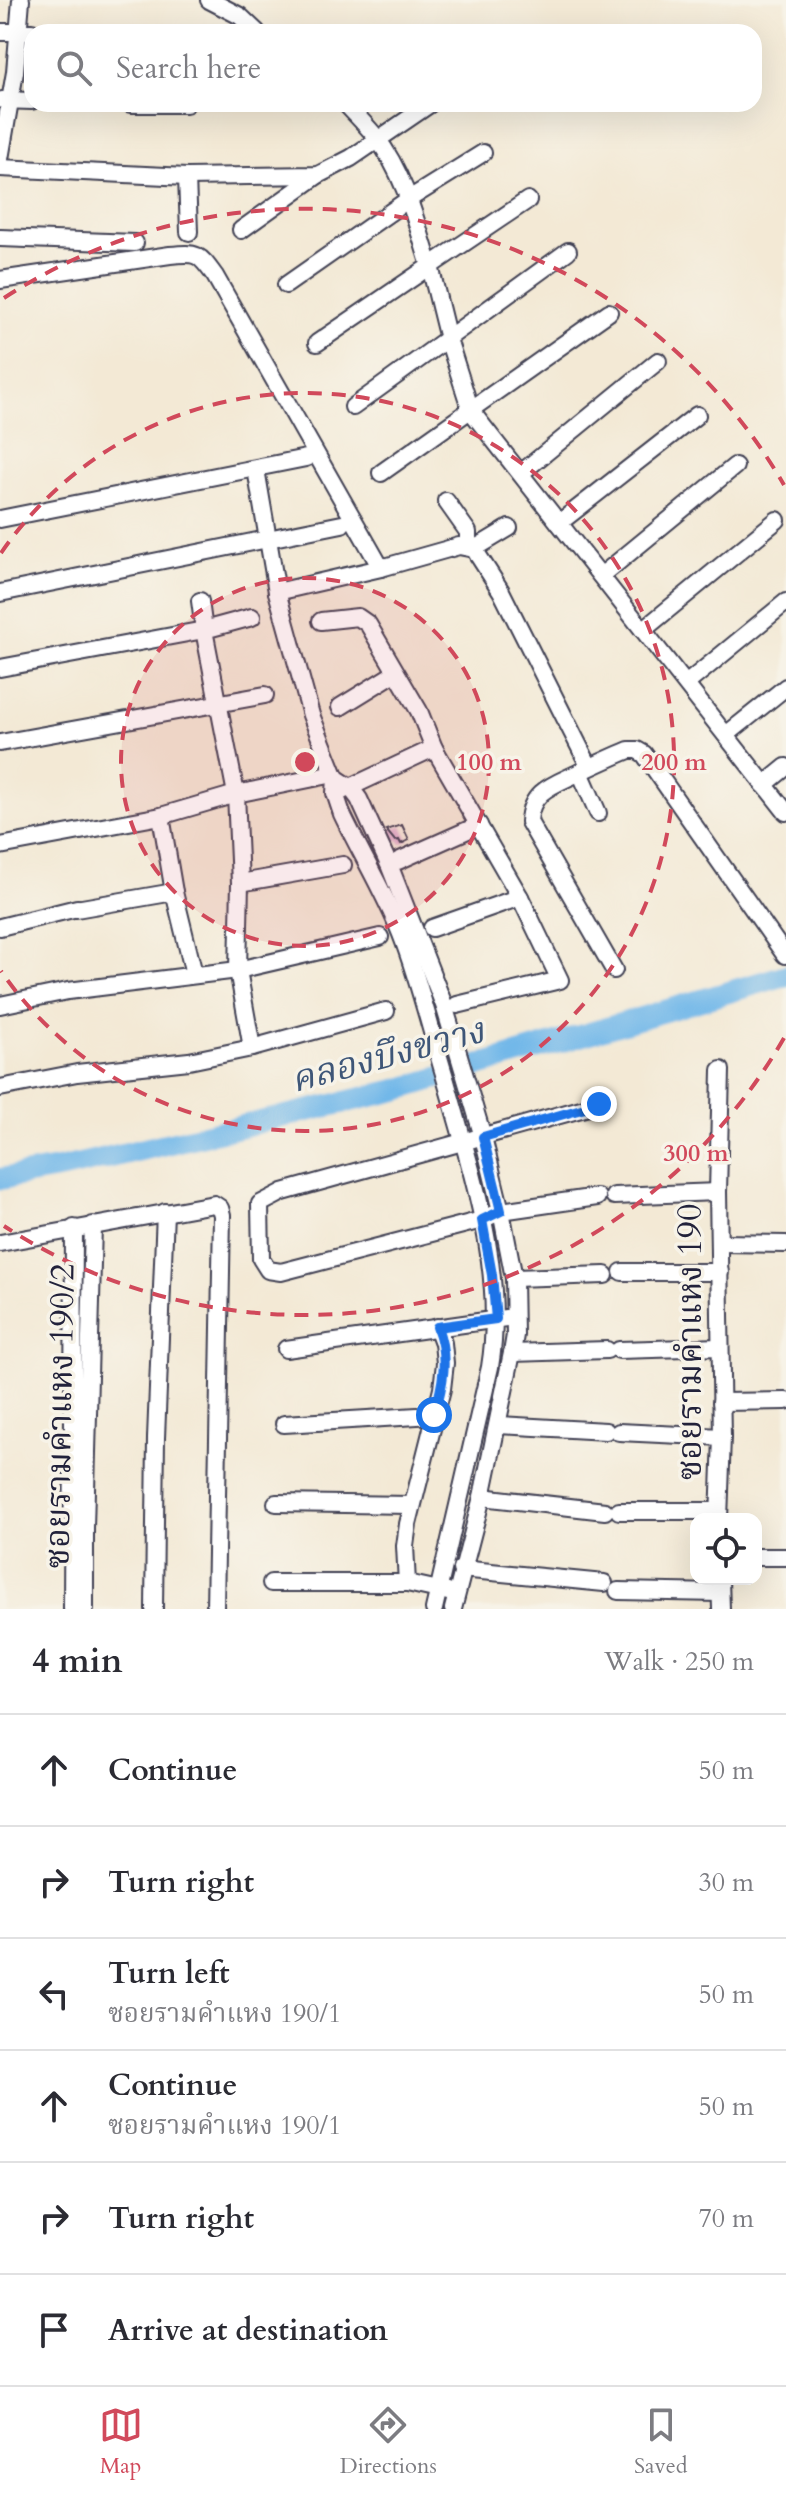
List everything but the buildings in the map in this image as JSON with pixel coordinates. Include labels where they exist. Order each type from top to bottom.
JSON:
[{"type":"street","points":[[21,0],[25,24]]},
{"type":"street","points":[[209,0],[240,16],[248,24]]},
{"type":"street","points":[[0,32],[24,32]]},
{"type":"street","points":[[0,159],[5,100],[24,38]]},
{"type":"street","points":[[353,112],[377,138],[409,199],[471,411],[786,812]]},
{"type":"street","points":[[241,230],[318,175],[351,158],[418,112]]},
{"type":"street","points":[[286,285],[409,199],[483,153]]},
{"type":"street","points":[[0,168],[187,177],[318,175]]},
{"type":"street","points":[[187,177],[189,232]]},
{"type":"street","points":[[317,343],[528,200]]},
{"type":"street","points":[[0,238],[135,243]]},
{"type":"street","points":[[353,407],[568,251]]},
{"type":"street","points":[[0,280],[170,255],[195,253],[201,256],[223,288],[381,568]]},
{"type":"street","points":[[381,473],[609,312]]},
{"type":"street","points":[[521,473],[658,361]]},
{"type":"street","points":[[559,523],[697,415]]},
{"type":"street","points":[[0,519],[306,458]]},
{"type":"street","points":[[601,576],[735,466]]},
{"type":"street","points":[[256,469],[277,592],[311,715],[368,867],[401,933],[424,1003],[463,1142],[492,1275],[496,1319],[490,1367],[434,1609]]},
{"type":"street","points":[[446,501],[468,532],[471,547],[501,591],[584,769],[598,813]]},
{"type":"street","points":[[643,630],[777,520]]},
{"type":"street","points":[[0,593],[342,524]]},
{"type":"street","points":[[277,592],[459,546],[471,547],[509,528]]},
{"type":"street","points":[[200,601],[236,794],[240,883],[238,970],[252,1048]]},
{"type":"street","points":[[686,684],[786,602]]},
{"type":"street","points":[[0,668],[204,630],[252,617]]},
{"type":"street","points":[[321,621],[358,617],[368,624],[419,711],[434,748],[520,897],[560,980],[424,1003]]},
{"type":"street","points":[[340,707],[395,673]]},
{"type":"street","points":[[726,735],[786,687]]},
{"type":"street","points":[[0,743],[265,695]]},
{"type":"street","points":[[0,846],[161,816],[236,794],[339,783],[434,748]]},
{"type":"street","points":[[614,970],[529,822],[530,809],[536,798],[555,782],[629,750],[644,754],[785,955]]},
{"type":"street","points":[[764,785],[786,767]]},
{"type":"street","points":[[271,1583],[407,1583],[438,1590],[454,1601],[499,1425],[512,1353],[514,1278],[501,1211],[447,1001],[392,860],[359,799],[339,783]]},
{"type":"street","points":[[161,816],[174,892],[194,974]]},
{"type":"street","points":[[368,867],[479,825]]},
{"type":"street","points":[[240,883],[343,865]]},
{"type":"street","points":[[0,927],[76,909],[174,892]]},
{"type":"street","points":[[432,928],[520,897]]},
{"type":"street","points":[[0,1005],[68,991],[238,970],[380,937]]},
{"type":"street","points":[[0,1088],[77,1073],[189,1061],[252,1048],[386,1011]]},
{"type":"street","name":"ซอยรามคำแหง 190","points":[[719,1513],[722,1437],[718,1192],[721,1070]]},
{"type":"street","points":[[597,1197],[501,1211],[482,1220],[281,1272],[268,1270],[261,1259],[260,1204],[283,1192],[599,1104]]},
{"type":"street","points":[[614,1196],[718,1192]]},
{"type":"street","points":[[0,1243],[214,1204],[220,1208],[215,1609]]},
{"type":"street","points":[[154,1609],[156,1438],[165,1212]]},
{"type":"street","name":"ซอยรามคำแหง 190/2","points":[[85,1609],[93,1225]]},
{"type":"street","name":"ซอยรามคำแหง 190/2","points":[[72,1609],[74,1228]]},
{"type":"street","points":[[719,1243],[786,1244]]},
{"type":"street","points":[[514,1278],[720,1272]]},
{"type":"street","points":[[286,1349],[514,1317]]},
{"type":"street","points":[[407,1583],[405,1546],[412,1505],[442,1389],[445,1363],[437,1327]]},
{"type":"street","points":[[512,1353],[720,1347]]},
{"type":"street","points":[[721,1402],[786,1401]]},
{"type":"street","points":[[284,1424],[434,1415]]},
{"type":"street","points":[[499,1425],[722,1437]]},
{"type":"street","points":[[482,1497],[612,1511],[690,1514]]},
{"type":"street","points":[[276,1503],[412,1505]]},
{"type":"street","points":[[762,1557],[786,1557]]},
{"type":"street","points":[[461,1569],[611,1587],[720,1594]]},
{"type":"waterway","name":"คลองบึงขวาง","points":[[0,1179],[63,1168],[397,1090],[786,975]]},
{"type":"route","points":[[434,1415],[442,1389],[445,1363],[437,1327],[496,1319],[482,1220],[501,1211],[483,1137],[599,1104]]}]
